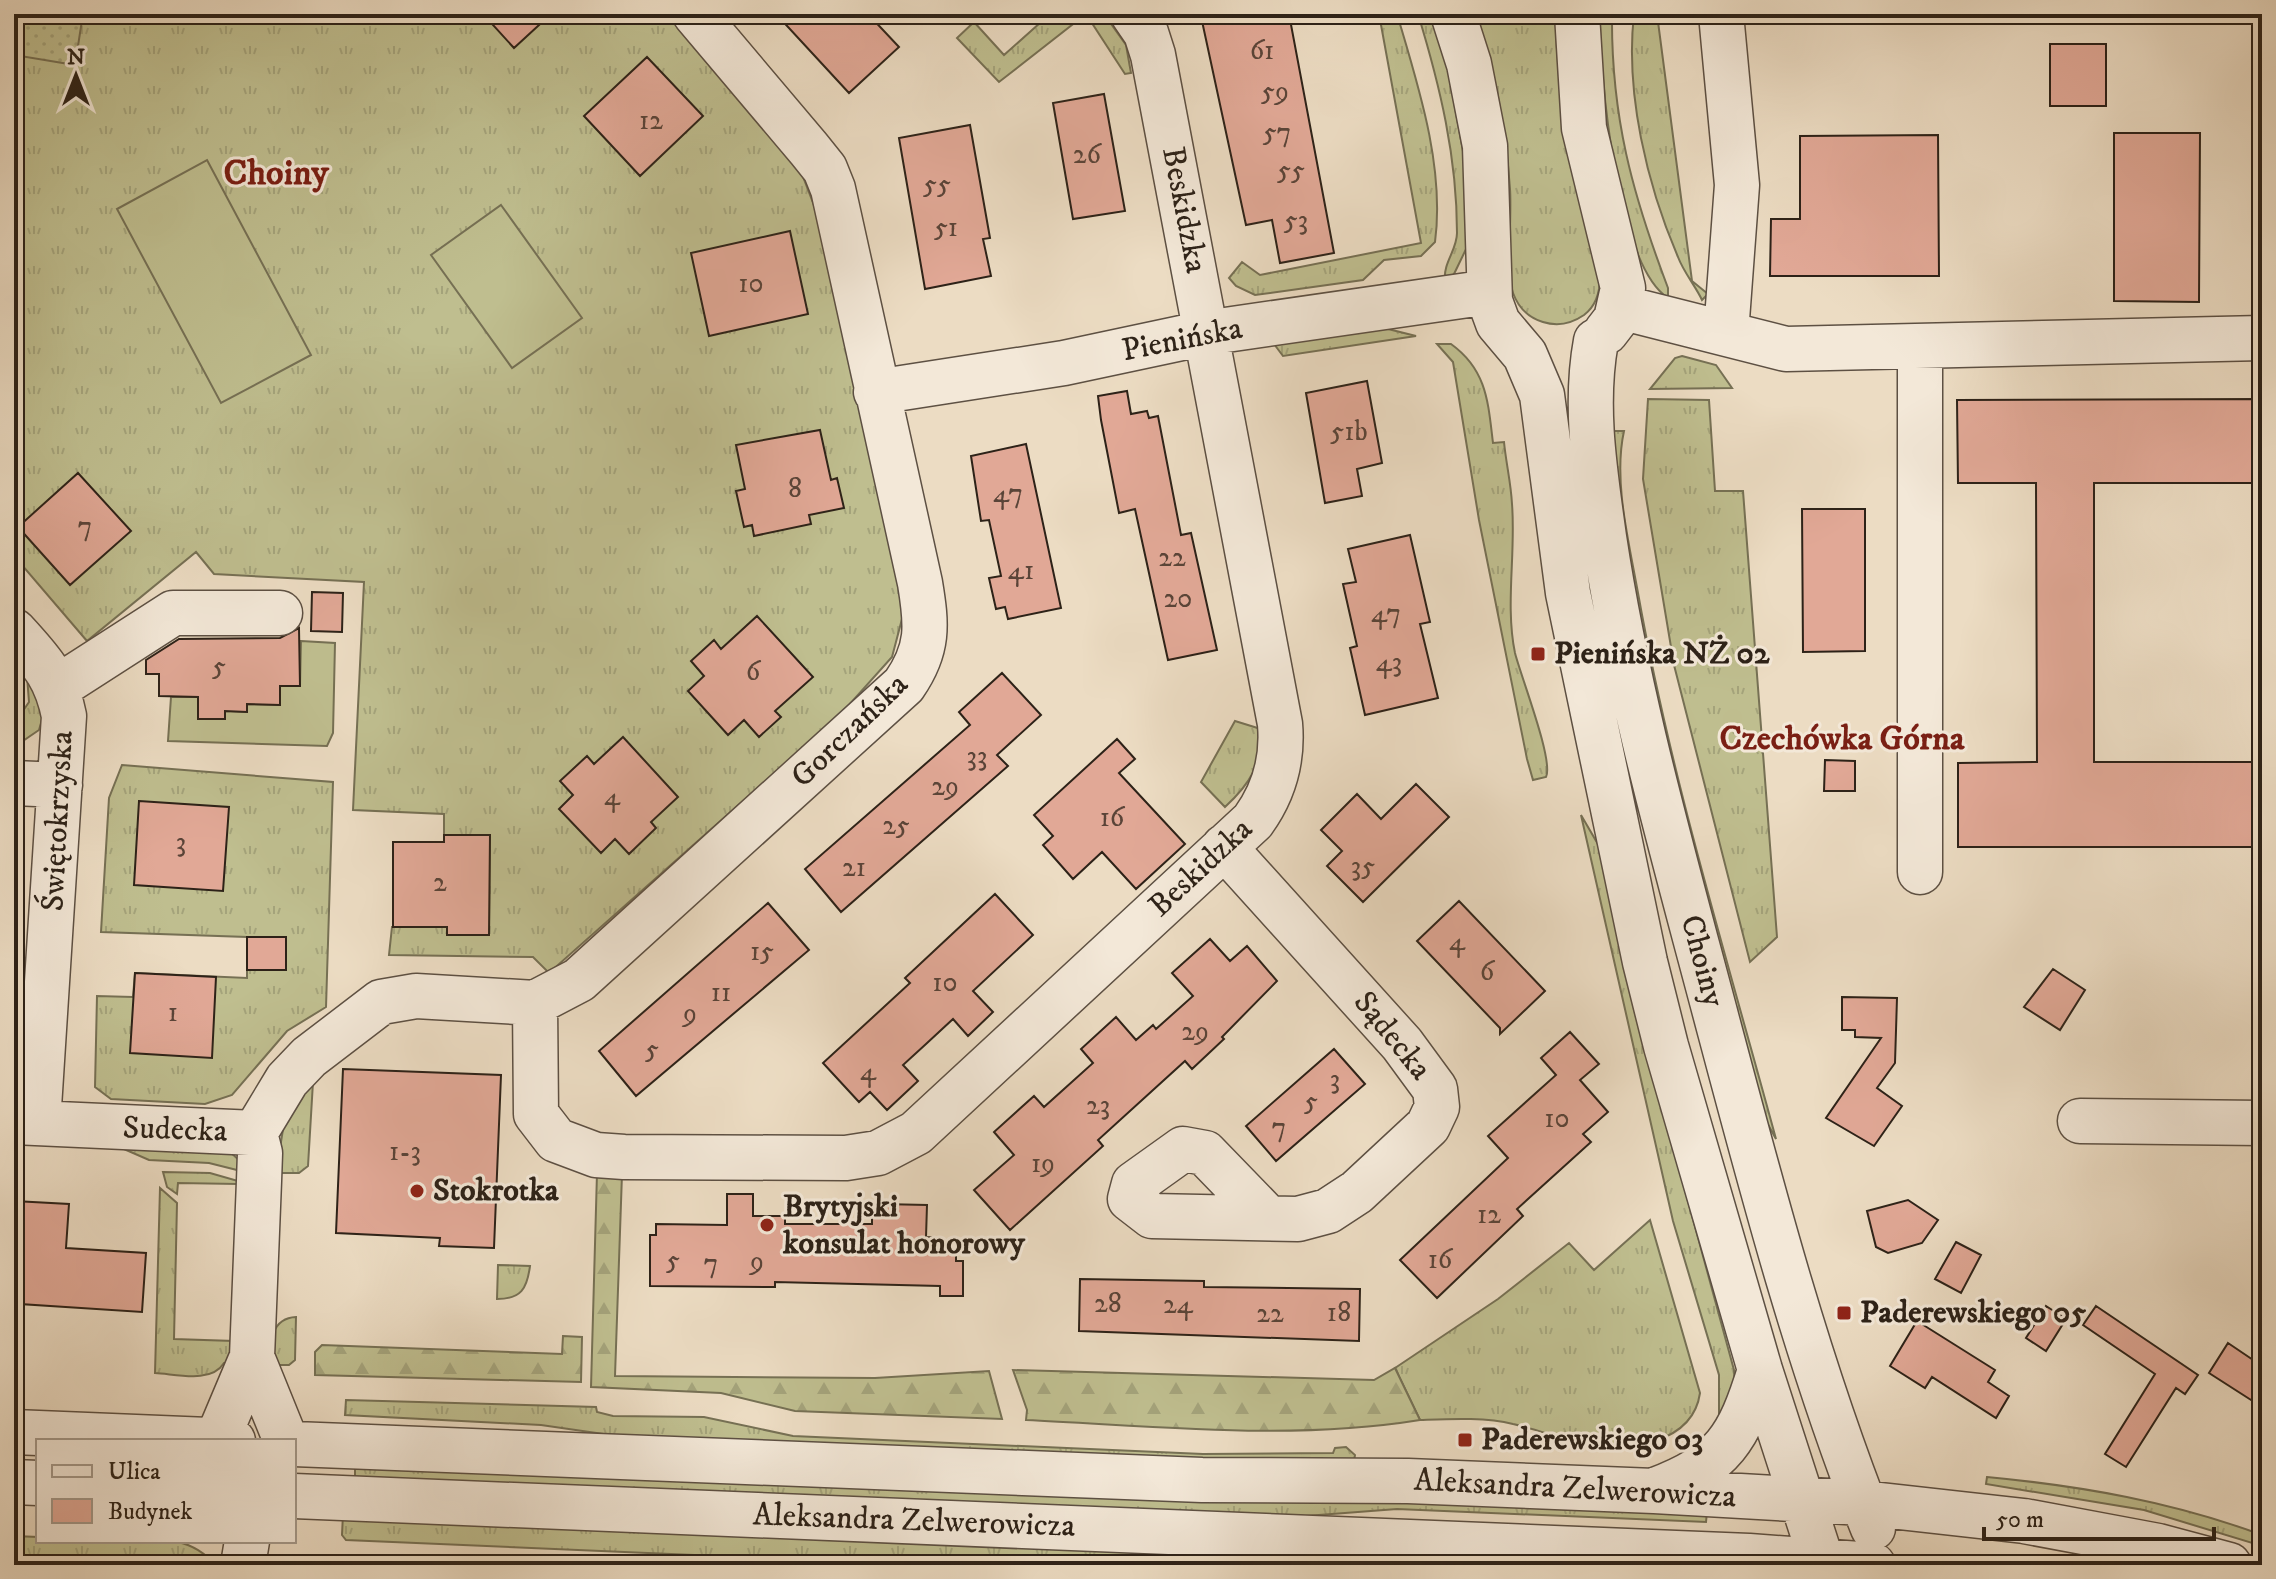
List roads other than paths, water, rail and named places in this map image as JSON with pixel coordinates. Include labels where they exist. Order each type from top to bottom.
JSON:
[{"type":"street","name":"Gorczańska","points":[[535,1003],[579,980],[904,685],[919,664],[925,628],[920,583],[836,200],[825,169],[695,14]]},
{"type":"street","name":"Beskidzka","points":[[535,1003],[536,1114],[556,1140],[577,1150],[624,1157],[846,1158],[878,1153],[916,1133],[1224,847],[1263,807],[1275,777],[1281,741],[1205,333],[1199,279],[1153,55],[1146,33],[1133,14]]},
{"type":"street","points":[[1453,14],[1469,64],[1485,146],[1489,204],[1489,292]]},
{"type":"street","name":"Choiny","points":[[1577,14],[1584,128],[1622,275],[1591,373],[1595,470],[1614,603],[1639,724],[1780,1258],[1814,1368],[1888,1565]]},
{"type":"street","points":[[1721,14],[1737,185],[1726,333]]},
{"type":"street","name":"Pienińska","points":[[876,392],[1064,363],[1205,333],[1489,292]]},
{"type":"street","name":"Choiny","points":[[1489,292],[1494,315],[1531,365],[1542,395],[1581,659],[1652,990],[1760,1370],[1822,1563]]},
{"type":"street","points":[[1516,344],[1563,356],[1608,324],[1726,333],[1786,349],[2262,338]]},
{"type":"street","points":[[1920,346],[1920,872]]},
{"type":"street","points":[[58,687],[173,613],[280,613]]},
{"type":"street","name":"Świętokrzyska","points":[[14,631],[50,671],[58,687],[64,716],[60,785],[26,1123]]},
{"type":"street","points":[[14,783],[60,785]]},
{"type":"street","name":"Sądecka","points":[[1224,847],[1402,1044],[1435,1089],[1437,1107],[1428,1126],[1357,1192],[1328,1211],[1298,1219],[1267,1217]]},
{"type":"street","points":[[255,1133],[287,1080],[309,1057],[381,1002],[416,996],[535,1003]]},
{"type":"street","points":[[2080,1121],[2262,1123]]},
{"type":"street","name":"Sudecka","points":[[26,1123],[255,1133],[260,1153],[252,1357],[217,1439]]},
{"type":"street","name":"Sudecka","points":[[252,1357],[285,1439]]},
{"type":"street","points":[[1654,1491],[1701,1470],[1732,1442],[1749,1407],[1760,1370]]},
{"type":"street","points":[[14,1432],[192,1439]]},
{"type":"street","name":"Aleksandra Zelwerowicza","points":[[296,1444],[1202,1480],[1408,1481],[1863,1503],[2024,1521],[2158,1546],[2229,1565]]},
{"type":"street","points":[[14,1482],[36,1483]]},
{"type":"street","name":"Aleksandra Zelwerowicza","points":[[296,1496],[1873,1565]]},
{"type":"place","name":"Pienińska NŻ 02","points":[[1538,654]]},
{"type":"place","name":"Stokrotka","points":[[417,1191]]},
{"type":"place","name":"Brytyjski konsulat honorowy","points":[[767,1225]]},
{"type":"place","name":"Paderewskiego 05","points":[[1844,1313]]},
{"type":"place","name":"Paderewskiego 03","points":[[1465,1440]]},
{"type":"district","name":"Choiny","points":[[276,173]]},
{"type":"district","name":"Czechówka Górna","points":[[1842,739]]}]
